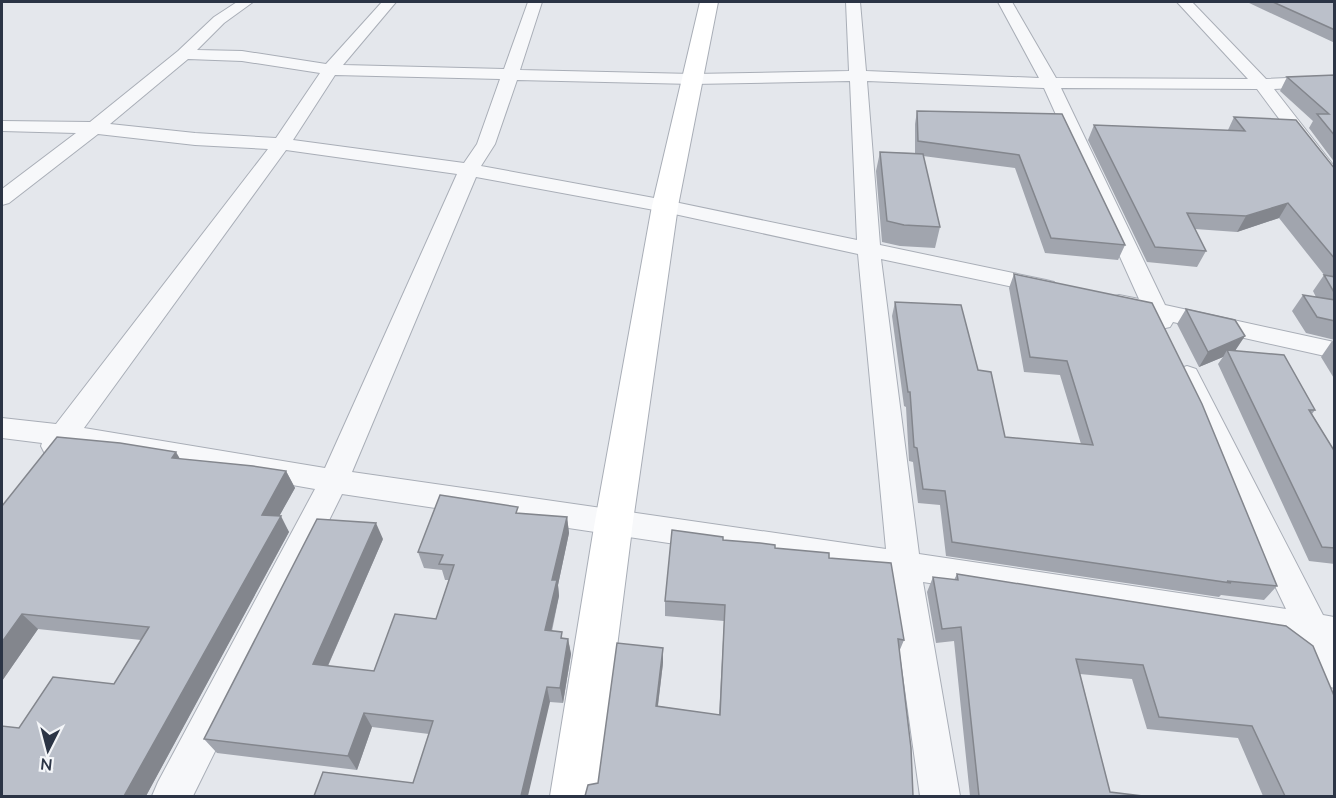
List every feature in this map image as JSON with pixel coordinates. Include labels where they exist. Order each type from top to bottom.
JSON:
[{"type":"street","points":[[2,199],[184,54],[219,20],[246,2]]},
{"type":"street","points":[[43,461],[281,144],[330,70],[389,2]]},
{"type":"street","points":[[172,796],[334,481],[469,170],[486,144],[535,2]]},
{"type":"street","points":[[574,796],[614,521],[665,206],[709,2]]},
{"type":"street","points":[[853,2],[869,250],[904,565],[940,796]]},
{"type":"street","points":[[1005,2],[1050,84],[1173,346],[1324,630],[1335,672]]},
{"type":"street","points":[[1184,2],[1262,84],[1335,179]]},
{"type":"street","points":[[184,54],[242,56],[330,70],[693,79],[859,76],[1050,84],[1262,84],[1335,81]]},
{"type":"street","points":[[2,109],[70,117],[94,128]]},
{"type":"street","points":[[2,126],[94,128],[195,139],[281,144],[469,170],[665,206],[1063,290]]},
{"type":"street","points":[[1098,297],[1335,350]]},
{"type":"street","points":[[2,428],[64,435],[334,481],[614,521],[1324,630]]},
{"type":"building","points":[[1273,2],[1335,2],[1335,30]]},
{"type":"building","points":[[1335,75],[1335,136],[1317,114],[1329,114],[1287,77]]},
{"type":"building","points":[[917,111],[1062,114],[1125,245],[1051,238],[1019,155],[918,141]]},
{"type":"building","points":[[1234,117],[1296,120],[1335,169],[1335,259],[1288,203],[1246,216],[1187,213],[1206,251],[1155,247],[1094,125],[1245,131]]},
{"type":"building","points":[[880,152],[923,154],[940,227],[904,225],[887,221]]},
{"type":"building","points":[[1014,274],[1152,303],[1202,404],[1277,586],[1227,581],[1231,583],[952,542],[945,491],[923,489],[917,448],[914,447],[910,392],[908,392],[895,302],[961,305],[978,370],[991,372],[1005,437],[1093,445],[1067,361],[1030,357]]},
{"type":"building","points":[[1324,275],[1335,277],[1335,294]]},
{"type":"building","points":[[1303,295],[1335,300],[1335,321],[1317,317]]},
{"type":"building","points":[[1186,309],[1235,320],[1245,336],[1208,352]]},
{"type":"building","points":[[1227,350],[1284,355],[1315,410],[1309,410],[1335,452],[1335,548],[1322,547]]},
{"type":"building","points":[[57,437],[120,443],[176,452],[172,458],[286,471],[262,515],[281,516],[124,796],[2,796],[2,726],[19,728],[53,677],[114,684],[149,627],[22,614],[2,642],[2,506]]},
{"type":"building","points":[[440,495],[518,507],[516,513],[567,517],[552,580],[557,580],[545,630],[562,632],[561,638],[568,639],[560,688],[547,687],[521,796],[314,796],[323,772],[413,783],[433,721],[364,713],[348,756],[204,739],[317,519],[376,523],[313,664],[374,671],[395,614],[436,619],[454,565],[439,564],[443,555],[418,552]]},
{"type":"building","points":[[672,530],[723,537],[723,540],[775,545],[775,548],[829,553],[829,558],[891,563],[904,640],[898,639],[911,748],[913,796],[585,796],[588,785],[598,783],[617,643],[663,648],[656,706],[720,715],[725,605],[665,601]]},
{"type":"building","points":[[957,574],[1286,626],[1313,646],[1335,698],[1335,796],[1285,796],[1252,726],[1159,717],[1143,665],[1076,659],[1110,792],[1143,796],[979,796],[961,627],[942,629],[933,577],[958,580]]}]
